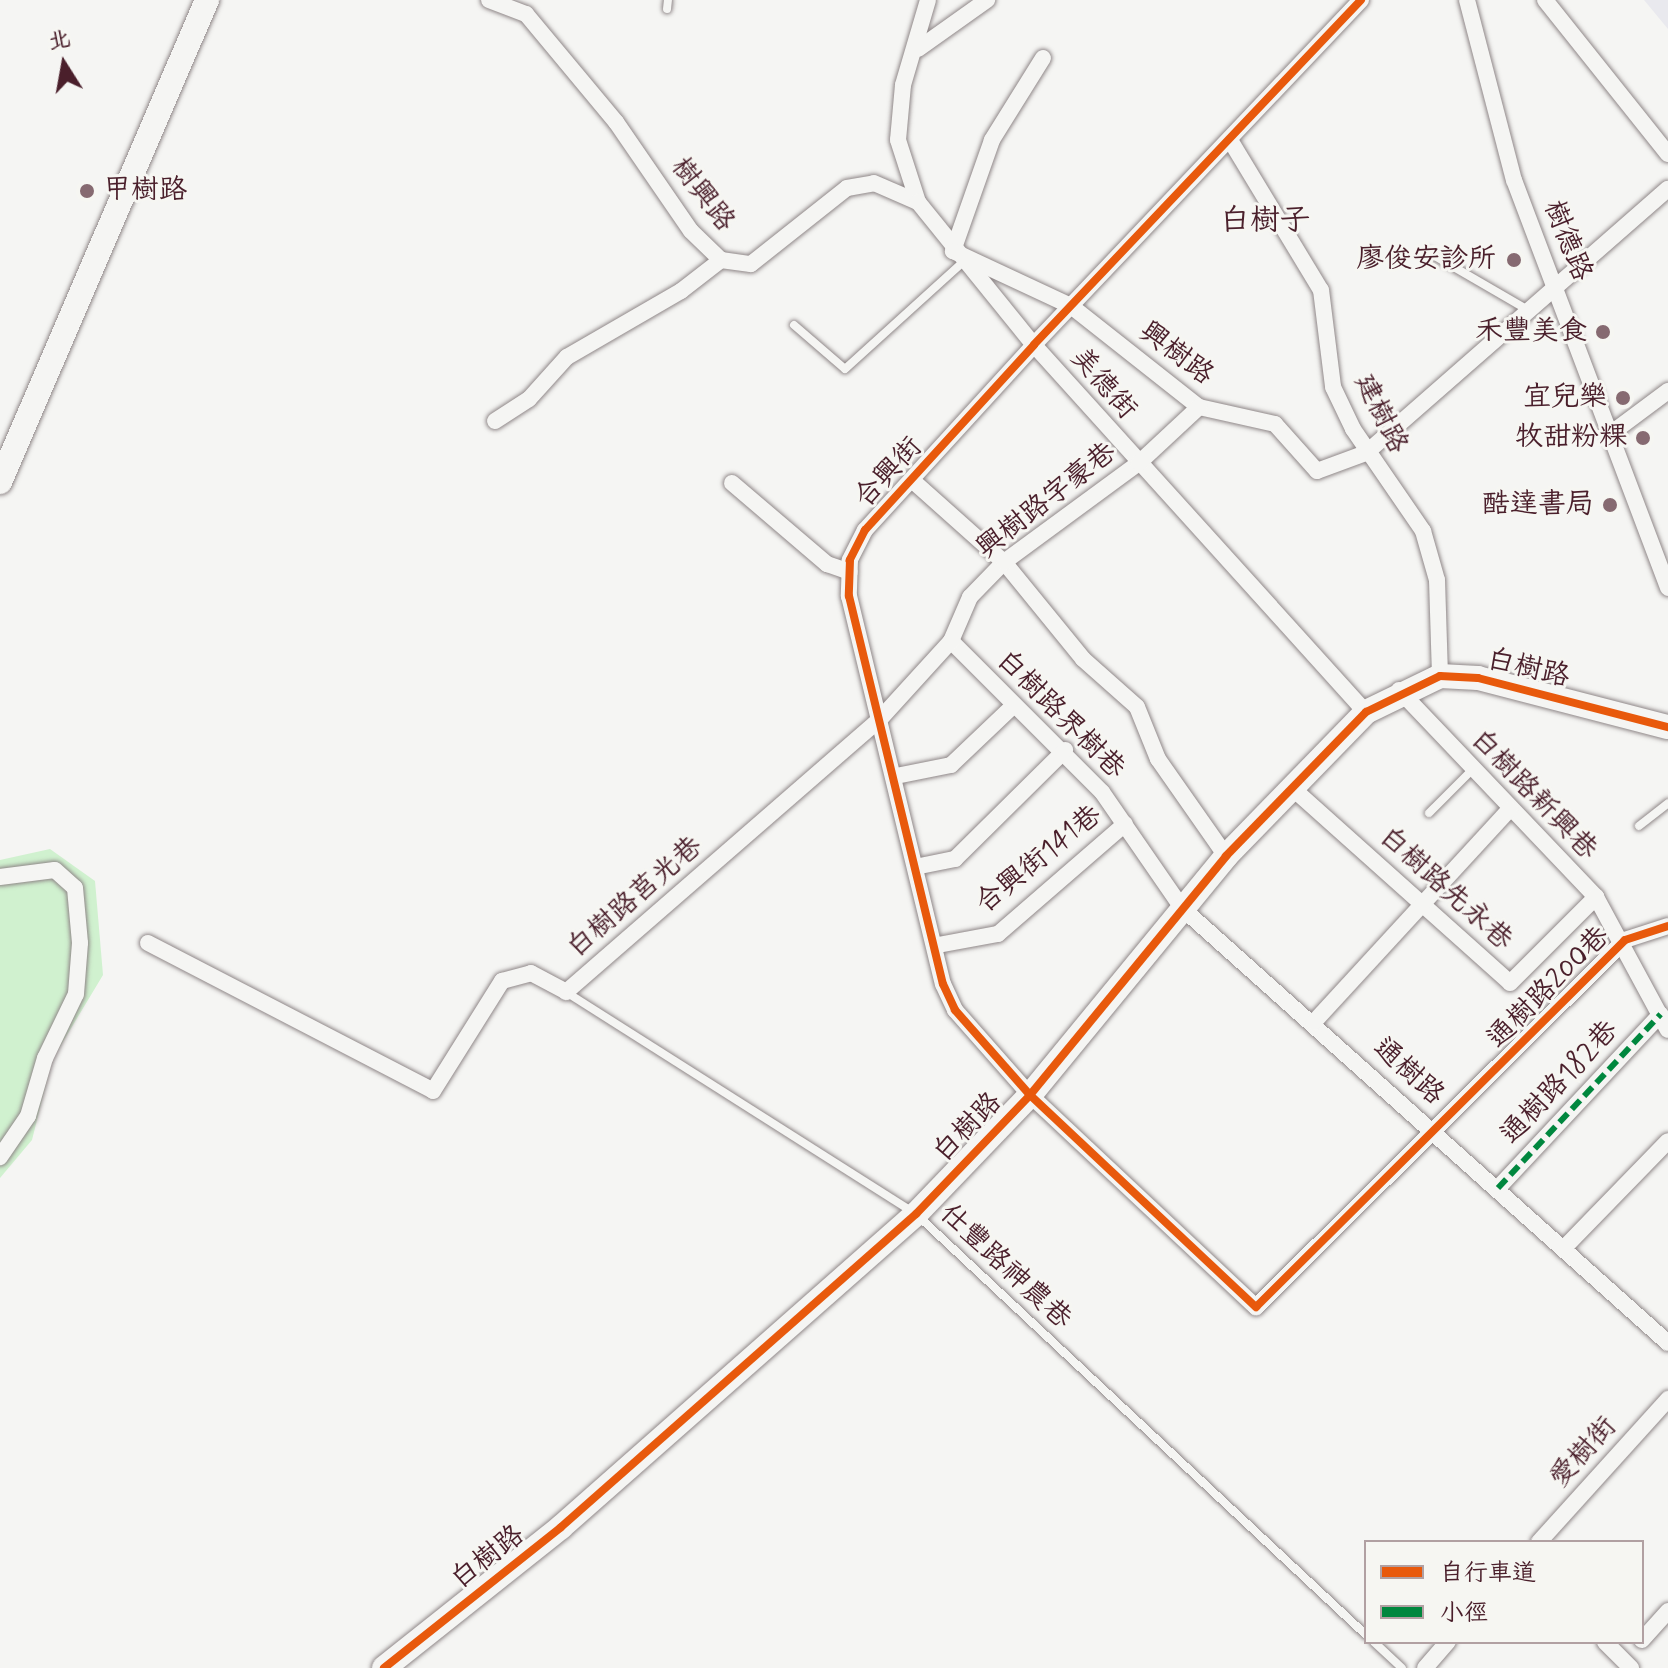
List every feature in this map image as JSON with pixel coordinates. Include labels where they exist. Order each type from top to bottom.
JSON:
[{"type":"street","points":[[0,482],[207,0]]},
{"type":"street","name":"樹興路","points":[[489,0],[526,14],[616,122],[691,231],[721,260],[751,264],[847,188],[874,183],[918,202]]},
{"type":"street","name":"美德街","points":[[928,0],[918,49],[903,85],[898,140],[918,202],[958,256],[1034,345],[1366,712]]},
{"type":"street","points":[[918,49],[987,0]]},
{"type":"street","name":"樹德路","points":[[1467,0],[1514,180],[1613,432],[1668,588]]},
{"type":"street","points":[[1545,0],[1668,154]]},
{"type":"street","name":"合興街","points":[[1030,1095],[955,1010],[915,867],[896,776],[849,596],[850,572],[865,530],[1356,2]]},
{"type":"street","points":[[958,256],[992,140],[1043,58]]},
{"type":"street","name":"建樹路","points":[[1230,140],[1321,290],[1333,387],[1366,453],[1423,531],[1437,580],[1440,676]]},
{"type":"street","points":[[1366,453],[1668,189]]},
{"type":"street","name":"興樹路","points":[[958,256],[1071,306],[1199,407],[1275,424],[1317,471],[1366,453]]},
{"type":"street","points":[[495,421],[529,399],[567,357],[681,291],[721,260]]},
{"type":"street","points":[[1613,432],[1668,391]]},
{"type":"street","name":"興樹路字豪巷","points":[[880,719],[951,641],[970,597],[1004,562],[1139,463],[1199,407]]},
{"type":"street","points":[[913,481],[1004,562],[1083,659],[1137,707],[1158,759],[1226,856]]},
{"type":"street","points":[[732,483],[827,564],[850,572]]},
{"type":"street","name":"白樹路界樹巷","points":[[951,641],[1013,706],[1065,750],[1125,824],[1182,908]]},
{"type":"street","name":"白樹路","points":[[384,1668],[714,1397],[916,1214],[1030,1095],[1226,856],[1290,786],[1366,712],[1399,690],[1440,676],[1478,678],[1668,727]]},
{"type":"street","name":"白樹路新興巷","points":[[1399,690],[1596,897],[1625,940],[1664,1022]]},
{"type":"street","points":[[896,776],[951,765],[1013,706]]},
{"type":"street","name":"白樹路莒光巷","points":[[148,943],[249,989],[425,1092],[445,1079],[502,981],[531,973],[566,992],[880,719]]},
{"type":"street","points":[[915,867],[955,859],[1065,750]]},
{"type":"street","name":"白樹路先永巷","points":[[1290,786],[1510,983],[1596,897]]},
{"type":"street","points":[[1314,1022],[1510,809]]},
{"type":"street","name":"合興街141巷","points":[[938,945],[998,934],[1125,824]]},
{"type":"street","points":[[0,877],[55,870],[75,888],[80,943],[76,994],[45,1058],[28,1116],[0,1157]]},
{"type":"street","name":"通樹路","points":[[1182,908],[1314,1022],[1668,1343]]},
{"type":"street","name":"通樹路200巷","points":[[1030,1095],[1256,1307],[1436,1132],[1625,940],[1668,926]]},
{"type":"street","name":"通樹路182巷","points":[[1498,1188],[1664,1022]]},
{"type":"street","points":[[1564,1248],[1668,1141]]},
{"type":"street","name":"愛樹街","points":[[1541,1540],[1668,1399]]},
{"type":"street","points":[[1644,1638],[1668,1611]]},
{"type":"street","points":[[1425,1668],[1446,1644]]},
{"type":"street","points":[[1607,1644],[1628,1664],[1639,1644]]},
{"type":"lane","points":[[1428,252],[1528,311]]},
{"type":"lane","points":[[794,325],[845,369],[958,256]]},
{"type":"lane","points":[[1429,813],[1472,770]]},
{"type":"lane","points":[[1639,826],[1668,803]]},
{"type":"lane","name":"仕豐路神農巷","points":[[566,992],[916,1214],[1364,1633]]},
{"type":"lane","points":[[1376,1644],[1402,1668]]},
{"type":"shaded area","points":[[1644,0],[1668,0],[1668,29]]},
{"type":"green space","points":[[50,849],[95,881],[103,975],[52,1060],[32,1140],[0,1178],[0,860]]},
{"type":"marked path","points":[[1498,1188],[1661,1014]]},
{"type":"cycle path","points":[[1361,0],[1034,345],[865,530],[850,560],[849,596],[943,984],[955,1010],[1030,1095],[1256,1307],[1625,940],[1668,926]]},
{"type":"cycle path","points":[[384,1668],[561,1527],[916,1214],[1030,1095],[1226,856],[1366,712],[1440,676],[1478,678],[1668,727]]},
{"type":"place","name":"甲樹路","points":[[87,191]]},
{"type":"place","name":"廖俊安診所","points":[[1514,260]]},
{"type":"place","name":"禾豐美食","points":[[1603,332]]},
{"type":"place","name":"宜兒樂","points":[[1623,398]]},
{"type":"place","name":"牧甜粉粿","points":[[1643,438]]},
{"type":"place","name":"酷達書局","points":[[1610,505]]},
{"type":"district","name":"白樹子","points":[[1265,221]]}]
